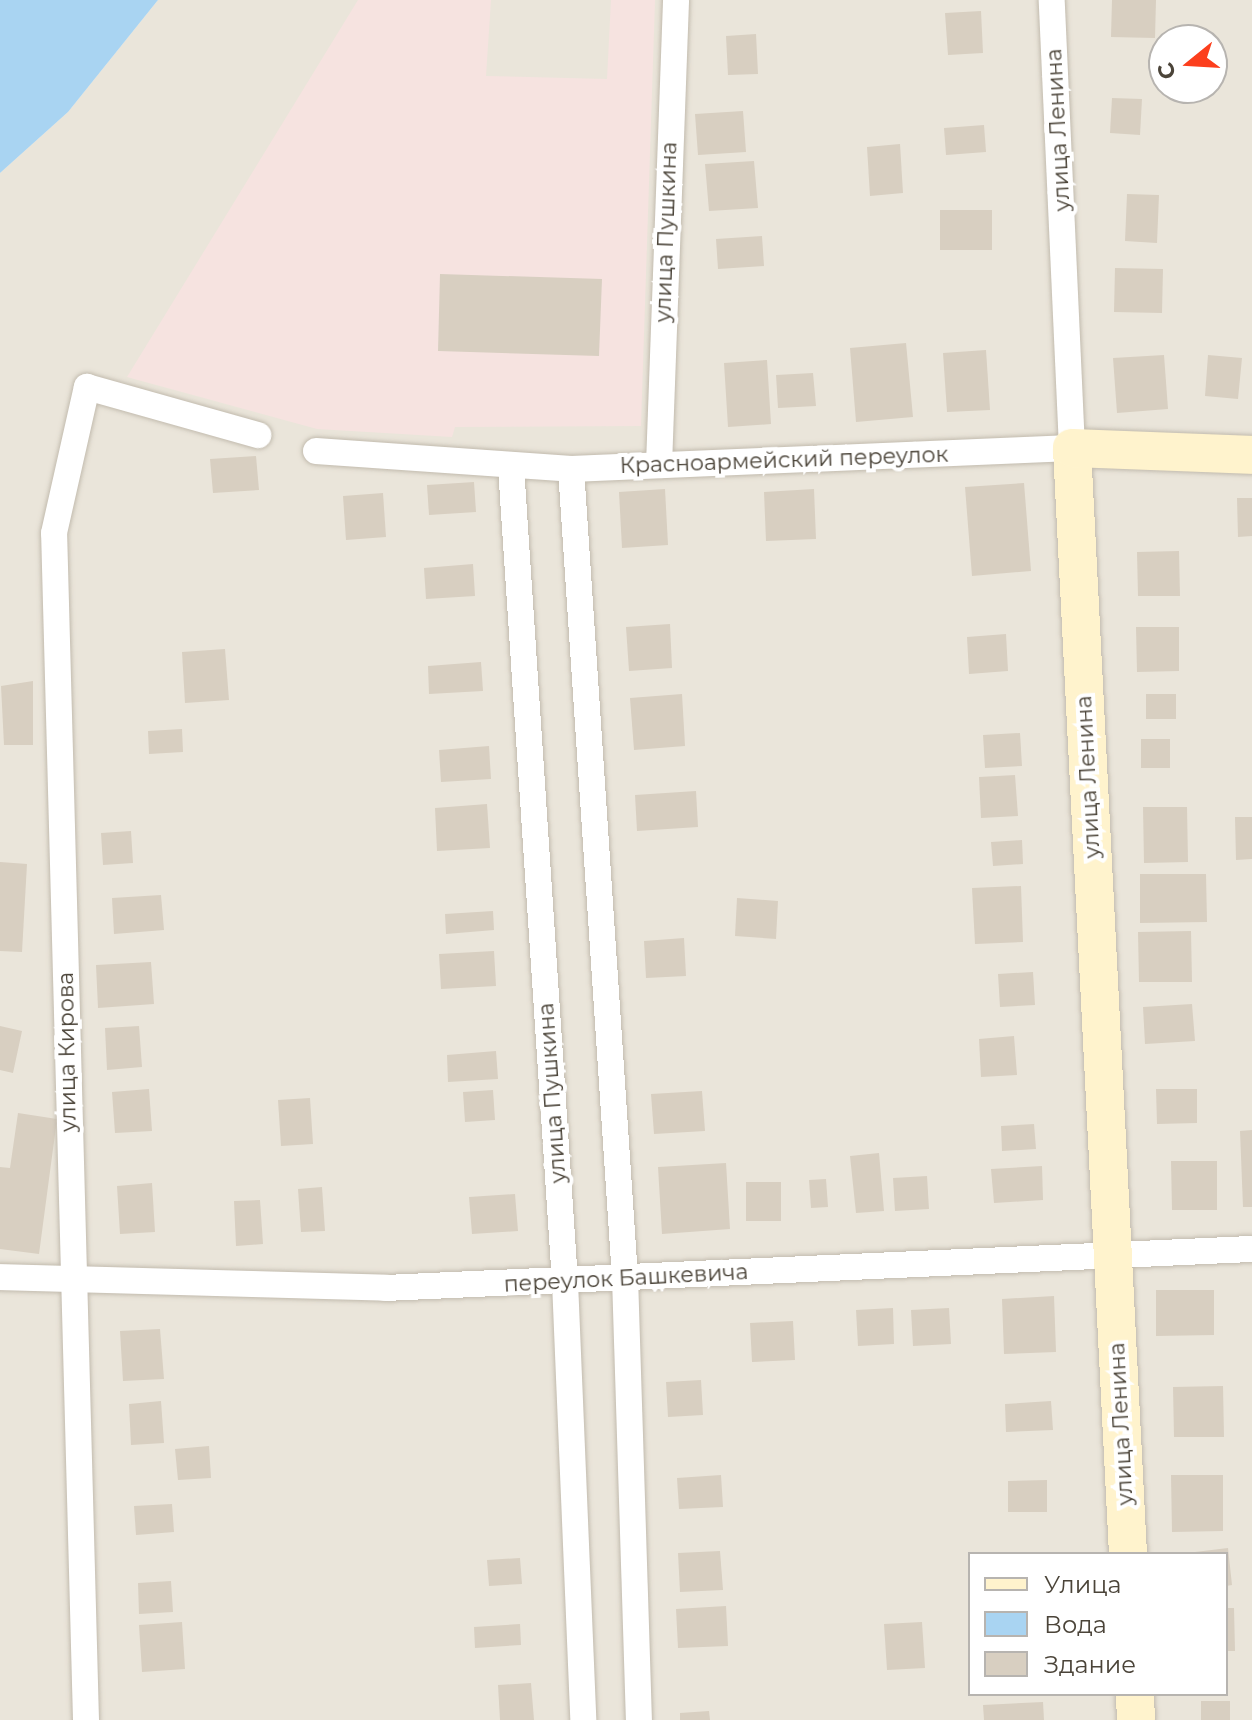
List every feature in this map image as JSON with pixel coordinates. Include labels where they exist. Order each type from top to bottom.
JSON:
[{"type":"street","name":"улица Пушкина","points":[[659,465],[676,0]]},
{"type":"street","name":"улица Ленина","points":[[1052,0],[1128,1552]]},
{"type":"street","name":"улица Кирова","points":[[86,1720],[54,533],[87,387],[258,435]]},
{"type":"street","name":"Красноармейский переулок","points":[[316,451],[571,469],[1072,448],[1252,455]]},
{"type":"street","name":"улица Пушкина","points":[[511,467],[565,1282],[583,1720]]},
{"type":"street","points":[[571,469],[625,1277],[639,1720]]},
{"type":"street","name":"переулок Башкевича","points":[[0,1277],[385,1288],[1112,1259],[1252,1249]]},
{"type":"street","points":[[1135,1696],[1136,1720]]},
{"type":"shaded area","points":[[158,0],[1252,0],[1252,1720],[0,1720],[0,173],[68,112]]},
{"type":"shaded area","points":[[358,0],[491,0],[486,76],[607,79],[611,0],[655,0],[641,426],[455,427],[452,437],[317,429],[127,377]]},
{"type":"water","points":[[0,0],[158,0],[68,112],[0,173]]},
{"type":"building","points":[[1112,0],[1156,0],[1155,24],[1148,24],[1148,38],[1111,37]]},
{"type":"building","points":[[981,11],[983,53],[948,55],[945,13]]},
{"type":"building","points":[[756,34],[758,74],[728,75],[726,36]]},
{"type":"building","points":[[1112,98],[1142,99],[1140,135],[1110,133]]},
{"type":"building","points":[[743,111],[746,152],[698,155],[695,114]]},
{"type":"building","points":[[984,125],[986,152],[946,155],[944,128]]},
{"type":"building","points":[[900,144],[903,193],[870,196],[867,147]]},
{"type":"building","points":[[754,161],[758,208],[709,211],[705,164]]},
{"type":"building","points":[[1127,194],[1159,195],[1157,243],[1125,241]]},
{"type":"building","points":[[940,210],[992,210],[992,250],[940,250]]},
{"type":"building","points":[[762,236],[764,266],[718,269],[716,239]]},
{"type":"building","points":[[1115,268],[1163,269],[1162,313],[1114,312]]},
{"type":"building","points":[[440,274],[602,279],[599,356],[438,351]]},
{"type":"building","points":[[906,343],[913,417],[856,422],[850,348]]},
{"type":"building","points":[[986,350],[990,410],[947,412],[943,353]]},
{"type":"building","points":[[1164,355],[1168,409],[1117,413],[1113,358]]},
{"type":"building","points":[[1208,355],[1242,358],[1238,399],[1205,396]]},
{"type":"building","points":[[767,360],[771,424],[728,427],[724,363]]},
{"type":"building","points":[[813,373],[816,406],[778,408],[776,375]]},
{"type":"building","points":[[256,456],[259,490],[213,493],[210,459]]},
{"type":"building","points":[[474,482],[476,512],[429,515],[427,485]]},
{"type":"building","points":[[1024,483],[1031,571],[972,576],[965,487]]},
{"type":"building","points":[[665,489],[668,545],[622,548],[619,492]]},
{"type":"building","points":[[814,489],[816,539],[766,541],[764,492]]},
{"type":"building","points":[[383,493],[386,537],[346,540],[343,496]]},
{"type":"building","points":[[1237,498],[1252,498],[1252,536],[1238,537]]},
{"type":"building","points":[[1179,551],[1180,596],[1138,596],[1137,552]]},
{"type":"building","points":[[473,564],[475,596],[426,599],[424,568]]},
{"type":"building","points":[[670,624],[672,668],[629,671],[626,627]]},
{"type":"building","points":[[1136,627],[1179,627],[1179,671],[1137,672]]},
{"type":"building","points":[[1006,634],[1008,671],[969,674],[967,637]]},
{"type":"building","points":[[225,649],[229,700],[185,703],[182,652]]},
{"type":"building","points":[[481,662],[483,691],[429,694],[428,666]]},
{"type":"building","points":[[33,681],[33,745],[4,745],[1,686]]},
{"type":"building","points":[[682,694],[685,746],[634,750],[630,698]]},
{"type":"building","points":[[1146,694],[1176,694],[1176,719],[1146,719]]},
{"type":"building","points":[[182,729],[183,752],[149,754],[148,731]]},
{"type":"building","points":[[1020,733],[1022,766],[985,768],[983,735]]},
{"type":"building","points":[[1141,739],[1170,739],[1170,768],[1141,768]]},
{"type":"building","points":[[489,746],[491,779],[441,782],[439,750]]},
{"type":"building","points":[[1015,775],[1018,816],[981,818],[979,777]]},
{"type":"building","points":[[696,791],[698,827],[637,831],[635,795]]},
{"type":"building","points":[[487,804],[490,848],[437,851],[435,808]]},
{"type":"building","points":[[1143,807],[1187,807],[1188,862],[1144,863]]},
{"type":"building","points":[[1235,817],[1252,817],[1252,859],[1236,860]]},
{"type":"building","points":[[131,831],[133,863],[103,865],[101,833]]},
{"type":"building","points":[[1022,840],[1023,864],[993,866],[991,842]]},
{"type":"building","points":[[0,862],[27,864],[22,952],[0,951]]},
{"type":"building","points":[[1140,874],[1206,874],[1207,922],[1140,923]]},
{"type":"building","points":[[1021,886],[1023,942],[975,944],[972,888]]},
{"type":"building","points":[[161,895],[164,930],[114,934],[112,898]]},
{"type":"building","points":[[737,898],[778,901],[776,939],[735,936]]},
{"type":"building","points":[[493,911],[494,930],[446,934],[445,914]]},
{"type":"building","points":[[1191,931],[1192,982],[1139,982],[1138,932]]},
{"type":"building","points":[[684,938],[686,976],[646,978],[644,941]]},
{"type":"building","points":[[494,951],[496,986],[441,989],[439,954]]},
{"type":"building","points":[[151,962],[154,1004],[98,1008],[96,965]]},
{"type":"building","points":[[1033,972],[1035,1005],[1000,1007],[998,974]]},
{"type":"building","points":[[1192,1004],[1195,1041],[1145,1044],[1143,1007]]},
{"type":"building","points":[[0,1026],[22,1031],[13,1073],[0,1070]]},
{"type":"building","points":[[139,1026],[142,1067],[107,1070],[105,1028]]},
{"type":"building","points":[[1014,1036],[1017,1075],[981,1077],[979,1039]]},
{"type":"building","points":[[496,1051],[498,1079],[448,1082],[447,1055]]},
{"type":"building","points":[[149,1089],[152,1131],[115,1133],[112,1092]]},
{"type":"building","points":[[1156,1089],[1197,1089],[1197,1123],[1157,1124]]},
{"type":"building","points":[[493,1090],[495,1120],[465,1122],[463,1092]]},
{"type":"building","points":[[702,1091],[705,1131],[654,1134],[651,1094]]},
{"type":"building","points":[[310,1098],[313,1144],[281,1146],[278,1100]]},
{"type":"building","points":[[18,1113],[57,1119],[39,1254],[0,1249],[0,1167],[10,1168]]},
{"type":"building","points":[[1034,1124],[1036,1149],[1002,1151],[1001,1126]]},
{"type":"building","points":[[1252,1130],[1252,1207],[1243,1207],[1240,1131]]},
{"type":"building","points":[[879,1153],[884,1211],[856,1213],[850,1156]]},
{"type":"building","points":[[1171,1161],[1217,1161],[1217,1210],[1172,1210]]},
{"type":"building","points":[[726,1163],[730,1229],[662,1234],[658,1167]]},
{"type":"building","points":[[1042,1166],[1043,1200],[994,1203],[991,1169]]},
{"type":"building","points":[[927,1176],[929,1209],[895,1211],[893,1178]]},
{"type":"building","points":[[826,1179],[828,1207],[811,1208],[809,1180]]},
{"type":"building","points":[[746,1182],[781,1182],[781,1221],[746,1221]]},
{"type":"building","points":[[152,1183],[155,1232],[120,1234],[117,1186]]},
{"type":"building","points":[[322,1187],[325,1231],[301,1232],[298,1189]]},
{"type":"building","points":[[515,1194],[518,1231],[472,1234],[469,1197]]},
{"type":"building","points":[[260,1200],[263,1244],[236,1246],[234,1201]]},
{"type":"building","points":[[1156,1290],[1214,1290],[1214,1335],[1156,1336]]},
{"type":"building","points":[[1054,1296],[1056,1352],[1004,1354],[1002,1299]]},
{"type":"building","points":[[893,1308],[894,1344],[858,1346],[856,1310]]},
{"type":"building","points":[[949,1308],[951,1344],[913,1346],[911,1310]]},
{"type":"building","points":[[793,1321],[795,1360],[752,1362],[750,1323]]},
{"type":"building","points":[[160,1329],[164,1379],[123,1381],[120,1331]]},
{"type":"building","points":[[701,1380],[703,1415],[668,1417],[666,1382]]},
{"type":"building","points":[[1223,1386],[1224,1437],[1174,1437],[1173,1387]]},
{"type":"building","points":[[161,1401],[164,1443],[131,1445],[129,1404]]},
{"type":"building","points":[[1051,1401],[1053,1430],[1006,1432],[1005,1404]]},
{"type":"building","points":[[209,1446],[211,1478],[178,1480],[175,1449]]},
{"type":"building","points":[[721,1475],[723,1507],[679,1509],[677,1478]]},
{"type":"building","points":[[1171,1475],[1223,1475],[1223,1531],[1172,1532]]},
{"type":"building","points":[[1047,1480],[1047,1512],[1008,1512],[1008,1481]]},
{"type":"building","points":[[172,1504],[174,1532],[136,1535],[134,1506]]},
{"type":"building","points":[[1228,1548],[1232,1585],[1228,1586],[1228,1552],[1195,1552]]},
{"type":"building","points":[[720,1551],[723,1590],[680,1592],[678,1553]]},
{"type":"building","points":[[520,1558],[522,1584],[489,1586],[487,1560]]},
{"type":"building","points":[[171,1581],[173,1612],[139,1614],[138,1583]]},
{"type":"building","points":[[726,1606],[728,1646],[678,1648],[676,1609]]},
{"type":"building","points":[[1228,1608],[1234,1608],[1235,1651],[1228,1651]]},
{"type":"building","points":[[182,1622],[185,1669],[142,1672],[139,1625]]},
{"type":"building","points":[[922,1622],[925,1668],[887,1670],[884,1624]]},
{"type":"building","points":[[520,1624],[521,1645],[475,1648],[474,1627]]},
{"type":"building","points":[[531,1683],[534,1720],[500,1720],[498,1685]]},
{"type":"building","points":[[1201,1701],[1230,1701],[1230,1720],[1201,1720]]},
{"type":"building","points":[[1043,1702],[1044,1720],[984,1720],[983,1705]]},
{"type":"building","points":[[709,1711],[710,1720],[680,1720],[680,1713]]}]
